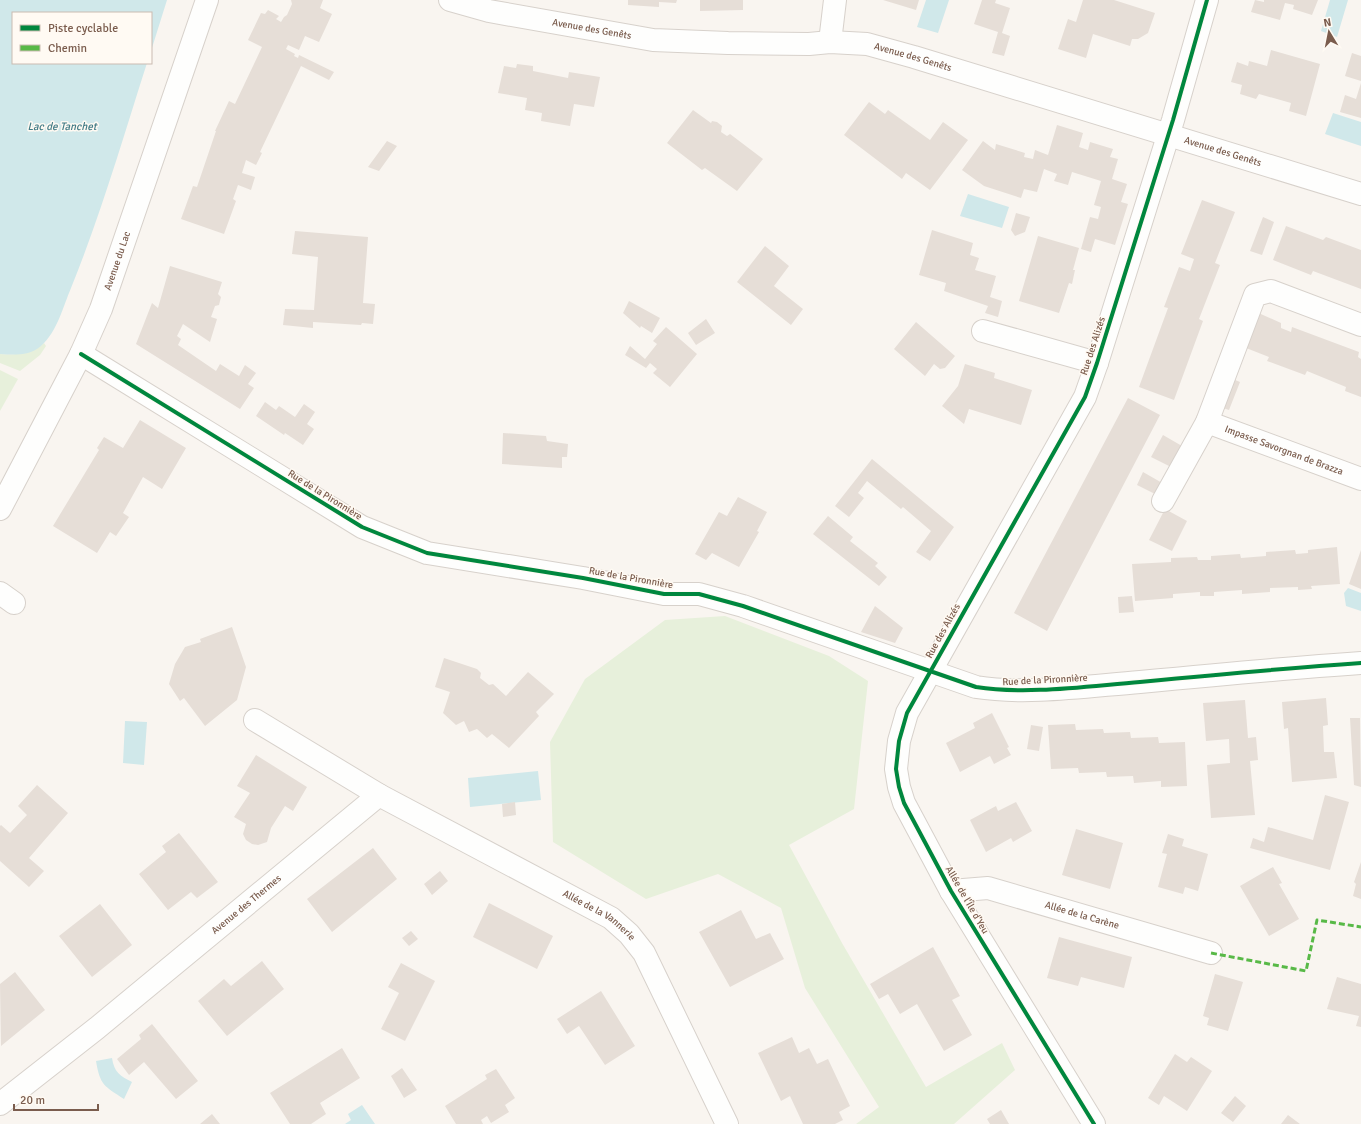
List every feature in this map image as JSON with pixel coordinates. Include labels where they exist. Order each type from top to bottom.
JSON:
[{"type":"street","name":"Avenue du Lac","points":[[0,509],[81,354],[101,309],[207,0]]},
{"type":"street","name":"Avenue des Genêts","points":[[450,0],[489,11],[652,40],[728,44],[809,44],[830,42],[867,44],[914,56],[1361,194]]},
{"type":"street","points":[[830,42],[835,0]]},
{"type":"street","name":"Rue des Alizés","points":[[930,670],[1084,396],[1097,363],[1168,134],[1206,0]]},
{"type":"street","points":[[1164,501],[1207,422],[1255,295],[1271,291],[1361,325]]},
{"type":"street","name":"Rue des Alizés","points":[[983,331],[1097,363]]},
{"type":"street","name":"Rue de la Pironnière","points":[[81,354],[362,527],[427,553],[583,578],[664,594],[699,594],[743,606],[976,687],[995,690],[1018,690],[1101,685],[1361,663]]},
{"type":"street","name":"Impasse Savorgnan de Brazza","points":[[1207,422],[1361,479]]},
{"type":"street","name":"Allée de l'Île d'Yeu","points":[[930,670],[907,713],[899,741],[896,769],[899,788],[904,803],[951,891],[1094,1124]]},
{"type":"street","points":[[255,720],[379,795]]},
{"type":"street","name":"Avenue des Thermes","points":[[0,1104],[97,1028],[379,795]]},
{"type":"street","name":"Allée de la Vannerie","points":[[379,795],[611,918],[629,934],[644,953],[727,1124]]},
{"type":"street","name":"Allée de la Carène","points":[[951,891],[988,888],[1211,954]]},
{"type":"green space","points":[[44,343],[46,346],[40,355],[20,371],[0,363],[0,354],[18,354],[29,352],[40,347]]},
{"type":"green space","points":[[0,370],[18,379],[0,411]]},
{"type":"green space","points":[[725,616],[829,656],[868,681],[854,809],[789,845],[842,943],[926,1087],[1002,1043],[1015,1070],[954,1124],[856,1124],[879,1107],[805,988],[781,908],[718,874],[646,899],[553,842],[550,742],[585,679],[665,620]]},
{"type":"water","name":"Lac de Tanchet","points":[[0,0],[167,0],[152,48],[152,12],[12,12],[12,64],[147,64],[102,204],[82,260],[55,327],[47,340],[32,352],[16,355],[0,354]]},
{"type":"water","points":[[926,0],[949,0],[938,33],[917,27]]},
{"type":"water","points":[[1330,0],[1348,0],[1337,37],[1321,31]]},
{"type":"water","points":[[1333,113],[1361,122],[1361,146],[1325,134]]},
{"type":"water","points":[[968,194],[1009,207],[1002,228],[960,216]]},
{"type":"water","points":[[1348,588],[1361,593],[1361,611],[1346,606],[1344,593]]},
{"type":"water","points":[[125,721],[147,722],[144,765],[123,763]]},
{"type":"water","points":[[538,771],[541,800],[470,807],[468,778]]},
{"type":"water","points":[[112,1058],[114,1067],[118,1073],[132,1082],[124,1099],[107,1088],[99,1075],[96,1061]]},
{"type":"water","points":[[362,1105],[375,1124],[345,1124],[351,1120],[348,1114]]},
{"type":"building","points":[[291,0],[323,0],[320,8],[332,14],[319,42],[305,36],[299,50],[288,45],[286,49],[295,54],[294,56],[298,58],[299,55],[334,72],[329,80],[301,66],[260,152],[262,153],[256,165],[246,160],[242,173],[255,177],[251,190],[238,185],[233,199],[236,201],[224,234],[181,219],[193,186],[197,187],[215,131],[229,101],[235,104],[262,47],[248,40],[261,13],[265,14],[268,10],[279,16],[276,19],[281,22],[287,15],[292,4]]},
{"type":"building","points":[[628,0],[677,0],[676,3],[659,2],[659,7],[628,5]]},
{"type":"building","points":[[700,0],[743,0],[743,10],[700,11]]},
{"type":"building","points":[[883,0],[919,0],[916,10]]},
{"type":"building","points":[[982,0],[996,0],[995,3],[1010,8],[1002,33],[1010,36],[1004,56],[992,53],[998,32],[974,24]]},
{"type":"building","points":[[1083,0],[1114,0],[1155,13],[1148,33],[1138,39],[1132,39],[1130,46],[1093,34],[1086,58],[1058,49],[1068,19],[1076,22]]},
{"type":"building","points":[[1255,0],[1264,2],[1264,0],[1318,0],[1312,15],[1293,9],[1294,5],[1285,3],[1280,20],[1251,12]]},
{"type":"building","points":[[1271,50],[1320,64],[1306,116],[1289,111],[1291,103],[1259,94],[1256,99],[1240,94],[1242,85],[1231,82],[1237,62],[1248,66],[1249,61],[1267,66]]},
{"type":"building","points":[[1352,53],[1361,56],[1361,81],[1345,76]]},
{"type":"building","points":[[517,64],[533,66],[533,71],[568,78],[569,72],[600,77],[594,107],[574,104],[570,126],[541,121],[542,113],[525,110],[527,98],[498,93],[504,66],[516,68]]},
{"type":"building","points":[[1361,83],[1361,118],[1340,112],[1345,95],[1356,99]]},
{"type":"building","points":[[869,102],[885,114],[888,110],[930,140],[943,122],[968,140],[930,190],[906,173],[902,179],[844,135]]},
{"type":"building","points":[[693,110],[711,123],[712,121],[717,122],[722,126],[721,132],[727,136],[730,134],[763,159],[737,191],[705,168],[702,170],[667,143]]},
{"type":"building","points":[[1057,125],[1083,133],[1079,147],[1088,150],[1090,142],[1113,149],[1110,157],[1118,159],[1112,179],[1127,184],[1121,202],[1128,204],[1115,245],[1095,239],[1091,252],[1081,249],[1090,217],[1098,219],[1101,207],[1094,205],[1101,181],[1072,172],[1068,185],[1054,181],[1057,174],[1044,169],[1037,192],[1024,189],[1021,198],[984,186],[962,170],[983,141],[995,150],[996,144],[1025,153],[1024,157],[1033,159],[1035,150],[1048,155]]},
{"type":"building","points":[[387,141],[397,146],[379,171],[368,167]]},
{"type":"building","points":[[1202,200],[1235,212],[1215,263],[1220,265],[1199,319],[1203,321],[1174,400],[1139,387],[1168,308],[1164,307],[1179,267],[1190,271],[1194,259],[1181,254]]},
{"type":"building","points":[[1016,213],[1030,217],[1025,232],[1015,236],[1011,230]]},
{"type":"building","points":[[1263,217],[1274,222],[1262,255],[1250,251]]},
{"type":"building","points":[[1286,226],[1323,240],[1326,237],[1361,250],[1361,289],[1313,271],[1311,275],[1273,260]]},
{"type":"building","points":[[932,230],[973,243],[970,255],[979,258],[975,270],[996,276],[990,297],[1002,301],[998,317],[985,313],[988,306],[944,291],[946,283],[919,275]]},
{"type":"building","points":[[295,231],[368,237],[363,303],[375,304],[373,324],[362,323],[361,325],[313,322],[313,328],[283,325],[285,309],[314,310],[318,257],[292,254]]},
{"type":"building","points":[[1038,236],[1079,248],[1073,270],[1075,270],[1072,284],[1069,283],[1059,313],[1019,301]]},
{"type":"building","points":[[765,246],[789,266],[774,286],[803,309],[791,325],[737,282]]},
{"type":"building","points":[[170,266],[222,282],[218,294],[221,297],[219,305],[215,306],[211,317],[217,319],[210,342],[183,324],[177,336],[181,339],[178,345],[216,371],[220,364],[239,376],[245,365],[256,373],[248,384],[254,388],[240,409],[136,344],[152,303],[158,308]]},
{"type":"building","points":[[629,301],[660,318],[652,333],[641,326],[640,328],[623,313]]},
{"type":"building","points":[[1254,311],[1281,323],[1281,328],[1291,332],[1292,327],[1359,352],[1358,357],[1361,359],[1361,397],[1345,391],[1346,387],[1307,371],[1305,375],[1267,361],[1269,357],[1241,346]]},
{"type":"building","points":[[706,319],[715,333],[696,345],[688,333]]},
{"type":"building","points":[[916,322],[955,356],[945,368],[940,369],[934,364],[925,376],[894,349]]},
{"type":"building","points":[[666,327],[697,354],[670,387],[653,373],[657,369],[650,363],[646,368],[625,355],[630,346],[645,359],[657,344],[653,341]]},
{"type":"building","points":[[965,364],[995,373],[994,378],[1032,390],[1021,425],[969,409],[964,424],[942,406],[958,386]]},
{"type":"building","points":[[1228,377],[1240,382],[1229,410],[1217,406]]},
{"type":"building","points":[[1128,398],[1160,415],[1047,631],[1014,613]]},
{"type":"building","points":[[265,402],[276,410],[279,406],[295,417],[304,404],[315,412],[307,424],[314,429],[303,445],[285,433],[284,435],[256,416]]},
{"type":"building","points":[[140,420],[186,448],[162,489],[143,477],[123,513],[129,517],[116,536],[110,532],[97,553],[53,526],[99,450],[97,448],[104,437],[123,448]]},
{"type":"building","points":[[503,433],[546,436],[547,441],[568,444],[567,457],[562,457],[562,468],[502,464]]},
{"type":"building","points":[[1163,435],[1182,446],[1171,467],[1151,457]]},
{"type":"building","points":[[872,459],[954,527],[930,561],[916,552],[931,531],[903,507],[901,509],[867,481],[858,493],[864,498],[849,517],[835,506]]},
{"type":"building","points":[[1143,472],[1164,484],[1157,495],[1137,485]]},
{"type":"building","points":[[738,497],[767,512],[757,531],[759,532],[739,567],[712,553],[706,560],[695,554],[719,512],[727,516]]},
{"type":"building","points":[[1165,509],[1187,521],[1172,551],[1149,540]]},
{"type":"building","points":[[828,516],[853,537],[850,541],[878,563],[875,566],[887,577],[879,586],[813,534]]},
{"type":"building","points":[[1337,547],[1340,584],[1311,586],[1312,589],[1298,590],[1298,587],[1270,588],[1270,592],[1242,594],[1242,590],[1214,592],[1214,596],[1200,596],[1200,592],[1173,594],[1173,598],[1135,601],[1132,564],[1171,562],[1171,558],[1197,557],[1198,560],[1211,560],[1211,556],[1240,554],[1241,558],[1266,556],[1266,552],[1295,550],[1296,554],[1308,553],[1308,550]]},
{"type":"building","points":[[1361,550],[1361,589],[1349,584]]},
{"type":"building","points":[[1132,596],[1134,612],[1119,613],[1118,597]]},
{"type":"building","points":[[875,606],[903,628],[895,643],[861,632]]},
{"type":"building","points":[[232,627],[246,667],[237,700],[205,726],[184,698],[180,701],[169,684],[175,664],[185,647],[201,642],[200,639]]},
{"type":"building","points":[[444,658],[477,669],[481,673],[480,678],[489,685],[493,684],[506,696],[528,672],[554,694],[536,712],[539,716],[509,748],[492,734],[487,738],[477,729],[469,732],[464,721],[456,725],[443,713],[450,692],[435,687]]},
{"type":"building","points":[[1326,698],[1328,725],[1323,726],[1324,752],[1334,752],[1337,778],[1292,782],[1288,728],[1284,729],[1282,702]]},
{"type":"building","points":[[1245,700],[1248,738],[1256,737],[1258,760],[1250,761],[1255,815],[1211,818],[1207,765],[1230,763],[1229,739],[1206,741],[1203,703]]},
{"type":"building","points":[[992,713],[1009,747],[1007,748],[1011,755],[994,764],[990,756],[960,772],[946,743],[975,728],[973,723]]},
{"type":"building","points":[[1350,718],[1360,718],[1361,787],[1354,785]]},
{"type":"building","points":[[1075,724],[1076,730],[1103,729],[1104,733],[1130,732],[1131,738],[1158,737],[1159,743],[1185,742],[1187,786],[1161,787],[1161,781],[1134,783],[1133,776],[1107,777],[1106,772],[1079,773],[1078,768],[1051,769],[1048,725]]},
{"type":"building","points":[[1031,725],[1043,727],[1039,751],[1027,749]]},
{"type":"building","points":[[256,755],[307,787],[293,811],[285,806],[271,828],[267,842],[258,845],[252,844],[246,840],[243,834],[246,824],[234,817],[250,793],[237,786]]},
{"type":"building","points":[[37,785],[68,813],[29,858],[44,871],[29,887],[0,861],[0,826],[1,825],[10,833],[27,815],[18,806]]},
{"type":"building","points":[[1325,795],[1349,802],[1330,870],[1250,848],[1253,838],[1264,842],[1268,827],[1313,840]]},
{"type":"building","points":[[515,802],[516,815],[503,817],[502,804]]},
{"type":"building","points":[[1016,802],[1032,831],[1013,842],[1011,838],[986,852],[970,820],[996,806],[998,811]]},
{"type":"building","points":[[1076,829],[1123,843],[1110,889],[1062,875]]},
{"type":"building","points":[[179,833],[218,882],[197,898],[191,892],[168,910],[139,874],[166,852],[162,846]]},
{"type":"building","points":[[1168,834],[1184,839],[1182,846],[1208,854],[1198,891],[1185,887],[1183,894],[1158,887],[1167,854],[1162,853]]},
{"type":"building","points":[[373,848],[397,879],[332,932],[307,899]]},
{"type":"building","points":[[1361,862],[1361,899],[1353,896],[1356,884],[1354,882]]},
{"type":"building","points":[[1273,867],[1282,883],[1279,884],[1299,919],[1269,936],[1240,886]]},
{"type":"building","points":[[440,871],[448,881],[432,895],[424,884]]},
{"type":"building","points":[[489,903],[553,936],[537,969],[473,937]]},
{"type":"building","points":[[100,904],[132,945],[92,977],[59,936]]},
{"type":"building","points":[[741,910],[756,939],[770,933],[784,959],[730,987],[699,932]]},
{"type":"building","points":[[411,931],[418,939],[409,946],[402,938]]},
{"type":"building","points":[[1059,937],[1132,957],[1124,988],[1081,977],[1078,986],[1047,978]]},
{"type":"building","points":[[933,947],[960,996],[952,1000],[972,1035],[944,1051],[917,1004],[900,1014],[888,994],[879,999],[870,984]]},
{"type":"building","points":[[262,961],[284,989],[227,1036],[198,1001],[224,979],[231,986]]},
{"type":"building","points":[[401,963],[435,981],[405,1041],[381,1029],[399,993],[388,987]]},
{"type":"building","points":[[15,972],[45,1010],[1,1046],[0,984]]},
{"type":"building","points":[[1215,974],[1243,982],[1228,1031],[1207,1025],[1209,1018],[1203,1016]]},
{"type":"building","points":[[1337,977],[1361,984],[1361,1027],[1356,1026],[1359,1016],[1327,1009]]},
{"type":"building","points":[[601,991],[635,1046],[605,1065],[579,1026],[567,1034],[557,1019]]},
{"type":"building","points":[[152,1024],[198,1081],[176,1099],[144,1062],[129,1075],[117,1059],[141,1039],[139,1035]]},
{"type":"building","points":[[792,1037],[799,1053],[809,1048],[817,1064],[828,1059],[850,1106],[839,1112],[843,1120],[835,1124],[803,1124],[790,1096],[781,1101],[758,1053]]},
{"type":"building","points":[[342,1048],[360,1078],[320,1103],[326,1114],[311,1124],[290,1124],[270,1093]]},
{"type":"building","points":[[1175,1054],[1187,1062],[1191,1057],[1212,1071],[1187,1111],[1164,1096],[1159,1105],[1148,1098]]},
{"type":"building","points":[[402,1068],[417,1090],[404,1098],[391,1076]]},
{"type":"building","points":[[496,1069],[515,1098],[505,1105],[509,1112],[491,1123],[487,1116],[481,1120],[483,1124],[456,1124],[445,1106],[487,1079],[485,1075]]},
{"type":"building","points":[[1235,1096],[1246,1106],[1233,1122],[1221,1113]]},
{"type":"building","points":[[1001,1110],[1009,1124],[990,1124],[987,1119]]},
{"type":"building","points":[[212,1114],[220,1124],[200,1124]]},
{"type":"building","points":[[1288,1115],[1300,1124],[1281,1124]]},
{"type":"marked path","points":[[1211,953],[1306,971],[1317,920],[1361,927]]},
{"type":"cycle path","points":[[1094,1124],[951,891],[904,803],[899,787],[896,769],[899,741],[907,713],[1085,397],[1173,120],[1207,0]]},
{"type":"cycle path","points":[[81,354],[362,527],[427,553],[583,578],[664,594],[699,594],[743,606],[976,687],[1016,690],[1058,689],[1361,663]]}]
